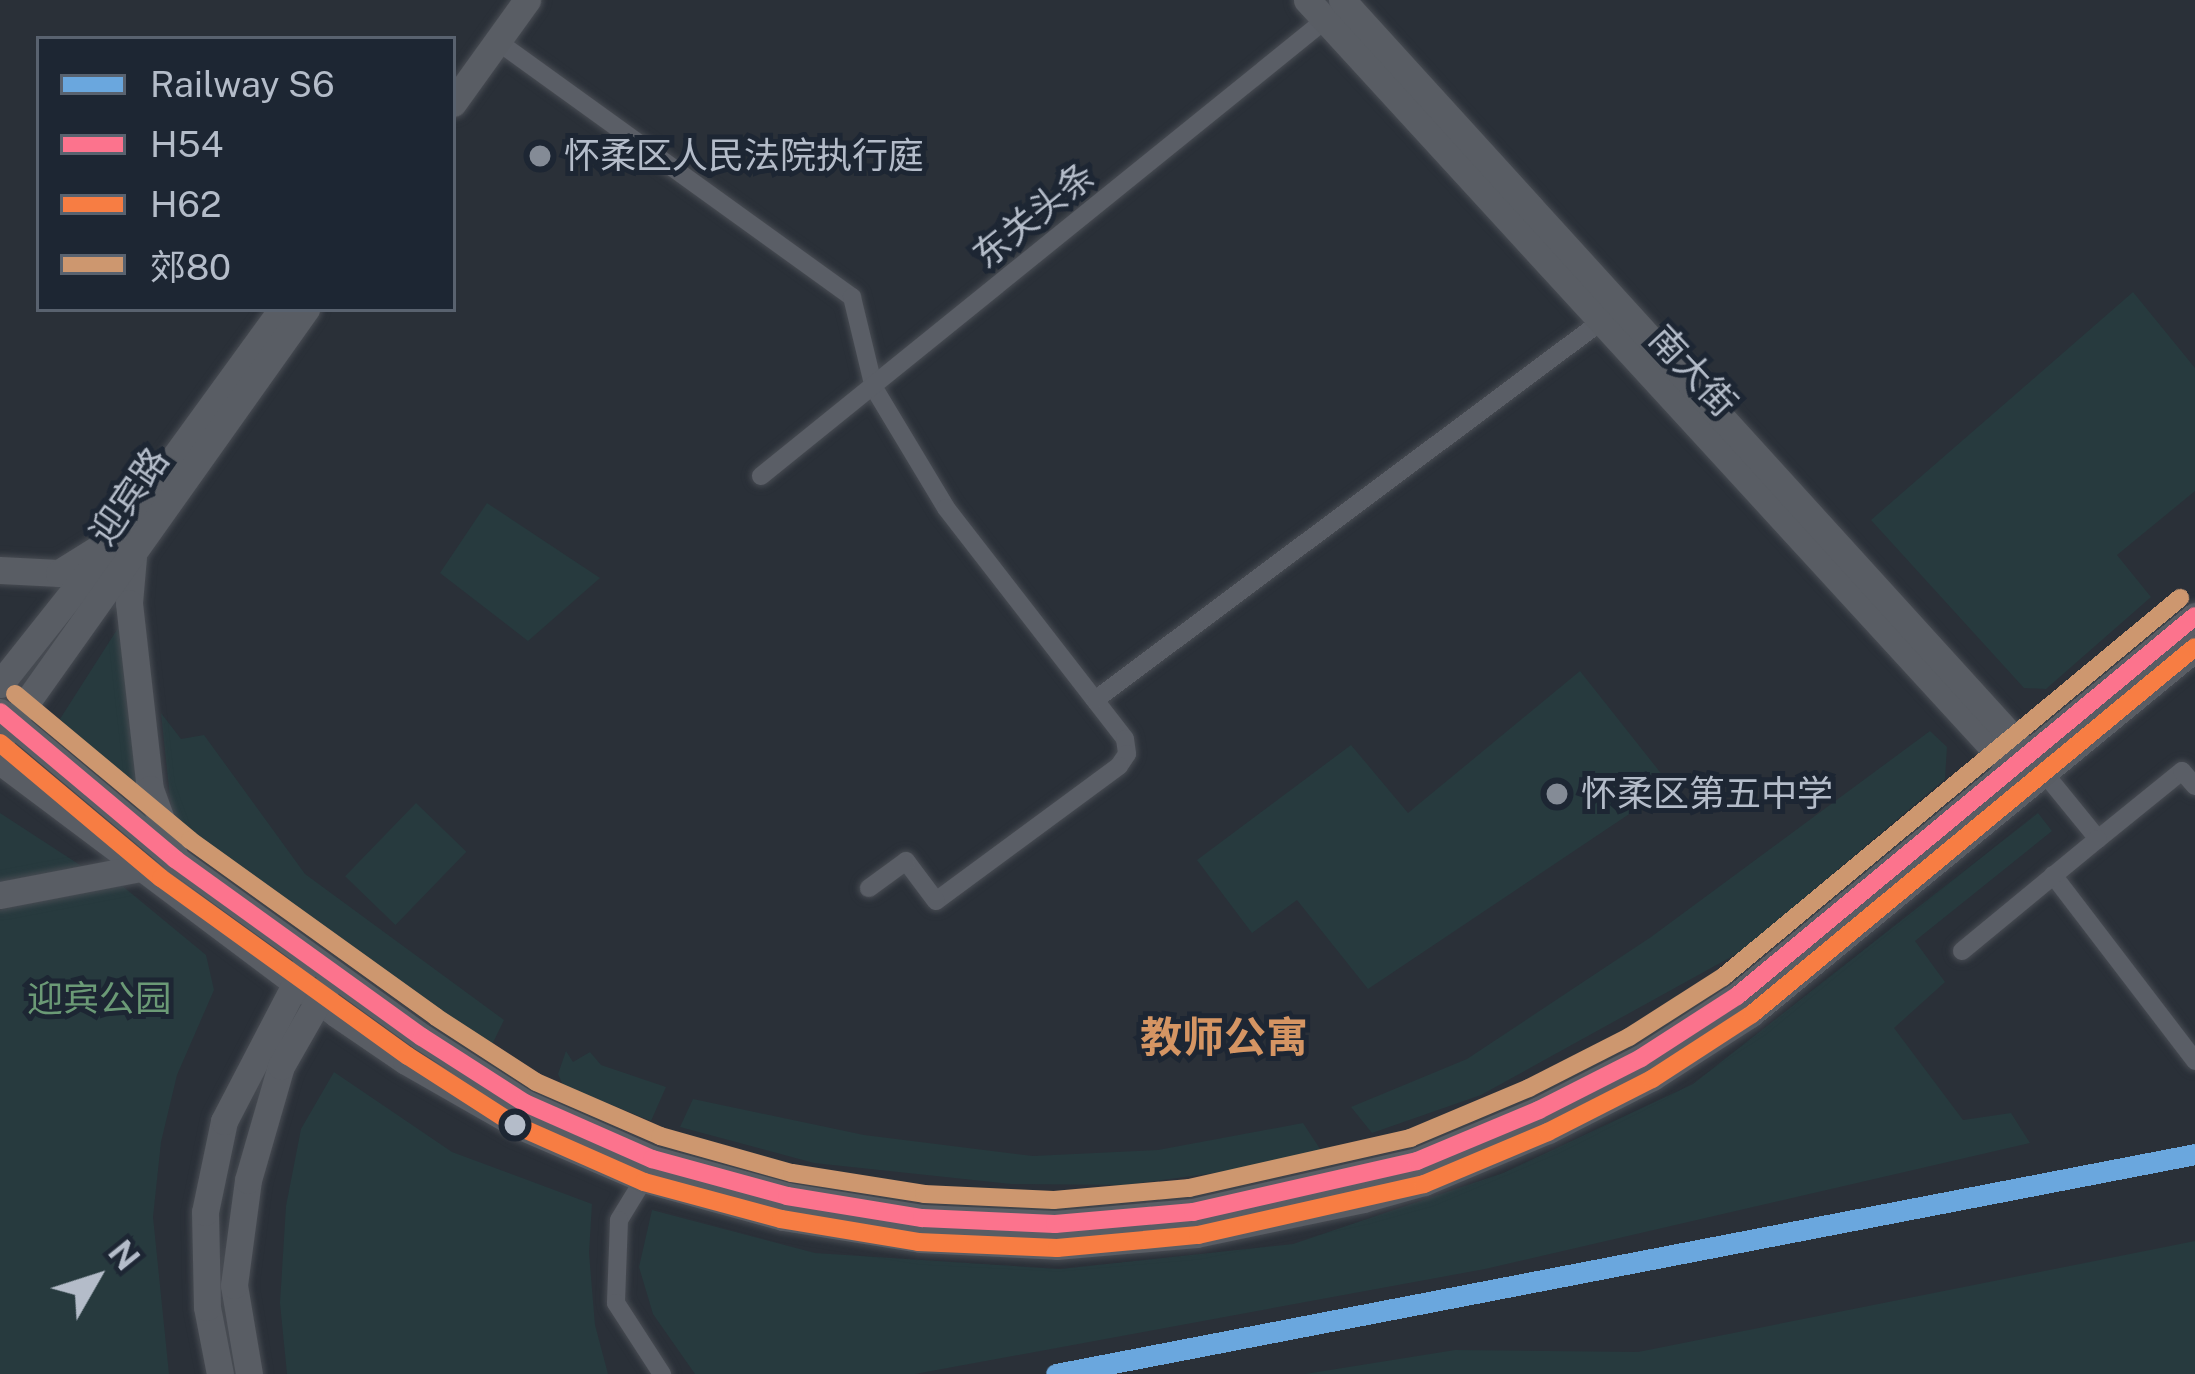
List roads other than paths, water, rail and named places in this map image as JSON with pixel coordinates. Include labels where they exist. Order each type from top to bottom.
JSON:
[{"type":"main road","points":[[456,69],[506,0]]},
{"type":"main road","points":[[456,99],[527,0]]},
{"type":"main road","name":"南大街","points":[[1333,4],[1599,322],[2029,772]]},
{"type":"main road","name":"南大街","points":[[1333,4],[2029,772]]},
{"type":"main road","name":"迎宾路","points":[[4,726],[280,312]]},
{"type":"main road","name":"迎宾路","points":[[0,683],[124,546],[304,312]]},
{"type":"main road","points":[[0,570],[59,573],[124,546],[150,789],[175,859]]},
{"type":"main road","points":[[0,761],[296,978],[318,1000],[406,1061],[518,1124],[644,1179],[783,1217],[897,1236],[1055,1246],[1196,1234],[1384,1194],[1548,1130],[1652,1077],[1750,1014],[2029,772],[2195,616]]},
{"type":"main road","points":[[4,726],[175,859],[521,1101],[652,1159],[787,1196],[922,1218],[1055,1224],[1193,1212],[1417,1161],[1539,1110],[1641,1058],[1738,996],[2195,648]]},
{"type":"main road","points":[[0,896],[140,868]]},
{"type":"main road","points":[[220,1374],[207,1307],[206,1212],[224,1121],[296,978],[314,954]]},
{"type":"main road","points":[[249,1374],[234,1285],[248,1180],[265,1105],[337,972]]},
{"type":"street","name":"东关头条","points":[[761,476],[874,388],[1333,4]]},
{"type":"street","points":[[497,41],[852,297],[874,388],[946,508],[1125,739],[1127,754],[1119,766],[936,902],[906,861],[869,888]]},
{"type":"street","points":[[1096,700],[1599,322]]},
{"type":"street","points":[[2029,772],[2098,839]]},
{"type":"street","points":[[1962,951],[2098,839],[2189,778]]},
{"type":"street","points":[[2053,875],[2195,1061]]},
{"type":"street","points":[[644,1179],[619,1220],[616,1303],[662,1374]]},
{"type":"rail line","name":"S6","points":[[1056,1374],[2195,1154]]},
{"type":"place","name":"怀柔区人民法院执行庭","points":[[540,156]]},
{"type":"place","name":"怀柔区第五中学","points":[[1557,794]]},
{"type":"district","name":"教师公寓","points":[[1224,1037]]},
{"type":"park label","name":"迎宾公园","points":[[99,999]]}]
